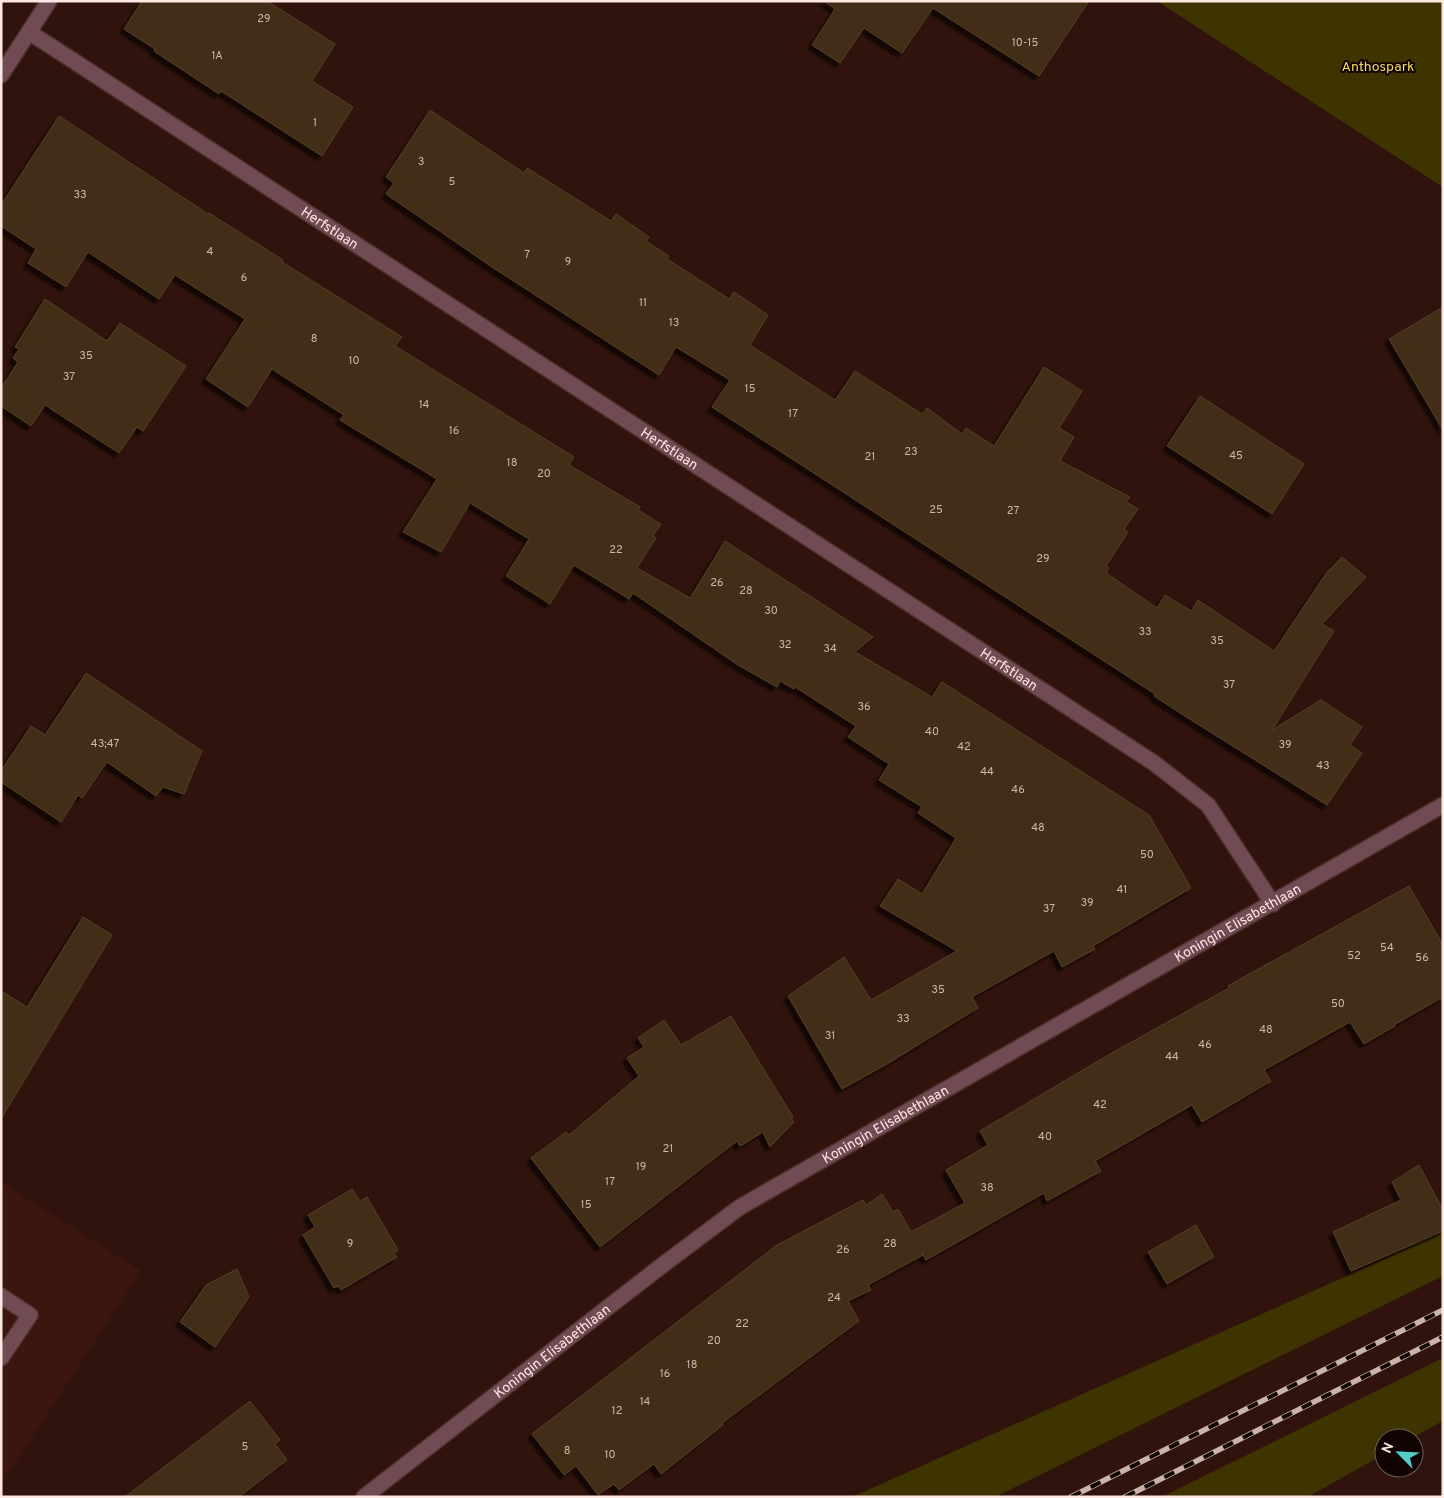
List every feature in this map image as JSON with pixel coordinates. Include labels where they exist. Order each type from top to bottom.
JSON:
[{"type":"street","points":[[1,75],[49,1]]},
{"type":"street","name":"Herfstlaan","points":[[29,32],[1154,763],[1208,805],[1273,904]]},
{"type":"street","name":"Koningin Elisabethlaan","points":[[364,1497],[740,1207],[1273,904],[1443,805]]},
{"type":"street","points":[[1,1296],[30,1315],[1,1358]]},
{"type":"shaded area","points":[[1,1182],[141,1271],[1,1485]]},
{"type":"green space","name":"Anthospark","points":[[1157,1],[1443,1],[1443,185],[1441,186]]},
{"type":"green space","points":[[1443,1233],[1443,1276],[995,1497],[852,1497]]},
{"type":"green space","points":[[1443,1358],[1443,1421],[1424,1431],[1424,1428],[1374,1428],[1374,1460],[1308,1497],[1162,1497]]},
{"type":"building","points":[[142,1],[267,1],[335,44],[312,81],[353,107],[322,156],[221,91],[219,94],[124,29]]},
{"type":"building","points":[[824,1],[1089,1],[1039,76],[933,8],[902,53],[864,28],[840,63],[812,45],[835,9]]},
{"type":"building","points":[[430,110],[524,173],[527,168],[611,221],[616,214],[649,237],[646,241],[669,256],[667,259],[729,299],[734,292],[768,315],[750,345],[835,400],[855,371],[922,414],[927,408],[962,434],[966,428],[994,446],[1044,367],[1082,391],[1059,428],[1074,437],[1060,461],[1130,497],[1126,502],[1138,509],[1124,529],[1128,532],[1106,566],[1109,568],[1106,573],[1157,608],[1165,595],[1191,611],[1198,600],[1274,651],[1327,572],[1342,557],[1366,577],[1322,624],[1334,631],[1272,730],[1321,700],[1362,727],[1350,745],[1362,753],[1327,805],[1154,696],[1155,694],[712,407],[730,380],[676,347],[659,375],[492,267],[386,194],[394,183],[386,177]]},
{"type":"building","points":[[59,116],[208,214],[283,260],[282,262],[402,337],[395,346],[574,457],[569,465],[640,507],[638,510],[661,524],[653,536],[656,538],[637,568],[690,598],[725,541],[873,637],[855,652],[932,697],[942,682],[1149,815],[1191,888],[1093,946],[1095,949],[1062,967],[1054,951],[972,997],[978,1008],[887,1064],[842,1089],[788,996],[844,957],[871,1000],[957,951],[880,906],[898,879],[922,894],[956,838],[918,813],[922,807],[879,780],[889,764],[848,737],[856,726],[795,687],[794,689],[780,681],[777,687],[738,665],[633,593],[629,599],[574,565],[550,604],[506,576],[529,539],[470,503],[441,552],[403,532],[437,479],[340,420],[344,415],[272,369],[248,407],[206,379],[245,319],[175,275],[159,299],[88,252],[66,287],[28,263],[36,249],[1,226],[1,205]]},
{"type":"building","points":[[45,299],[107,341],[120,323],[186,366],[143,431],[137,427],[119,453],[45,405],[31,426],[1,406],[1,388],[18,362],[13,358],[19,349],[15,347]]},
{"type":"building","points":[[1443,307],[1443,430],[1389,339]]},
{"type":"building","points":[[1200,396],[1304,464],[1272,514],[1167,446]]},
{"type":"building","points":[[86,673],[202,751],[184,794],[163,787],[156,796],[107,762],[82,798],[78,795],[61,822],[1,782],[1,771],[31,726],[45,735]]},
{"type":"building","points":[[1409,886],[1443,945],[1443,997],[1364,1044],[1350,1022],[1264,1070],[1271,1081],[1202,1122],[1192,1105],[1095,1161],[1101,1171],[1047,1201],[1044,1193],[926,1260],[922,1253],[923,1255],[868,1285],[871,1290],[848,1301],[859,1321],[722,1423],[723,1425],[661,1474],[654,1464],[619,1490],[614,1484],[598,1495],[576,1466],[564,1475],[532,1434],[777,1245],[863,1200],[866,1205],[882,1194],[893,1212],[898,1209],[911,1232],[965,1203],[946,1170],[988,1145],[980,1131],[1110,1054],[1229,988],[1228,986],[1242,978]]},
{"type":"building","points":[[83,917],[112,935],[1,1119],[1,991],[27,1007]]},
{"type":"building","points":[[731,1016],[793,1117],[791,1118],[794,1122],[770,1147],[763,1132],[740,1146],[737,1141],[600,1247],[531,1158],[566,1132],[569,1135],[639,1076],[627,1058],[644,1047],[638,1038],[664,1020],[681,1045]]},
{"type":"building","points":[[1419,1165],[1443,1210],[1443,1231],[1351,1271],[1333,1232],[1401,1200],[1392,1182]]},
{"type":"building","points":[[352,1189],[360,1201],[367,1197],[398,1250],[394,1253],[397,1257],[341,1290],[338,1286],[334,1288],[303,1235],[315,1227],[308,1215]]},
{"type":"building","points":[[1196,1225],[1214,1257],[1167,1284],[1148,1252]]},
{"type":"building","points":[[237,1269],[249,1297],[215,1347],[180,1322],[206,1285]]},
{"type":"building","points":[[250,1401],[280,1440],[275,1444],[287,1460],[239,1497],[125,1497]]},
{"type":"railway","points":[[1071,1497],[1443,1310]]},
{"type":"railway","points":[[1125,1497],[1443,1337]]}]
